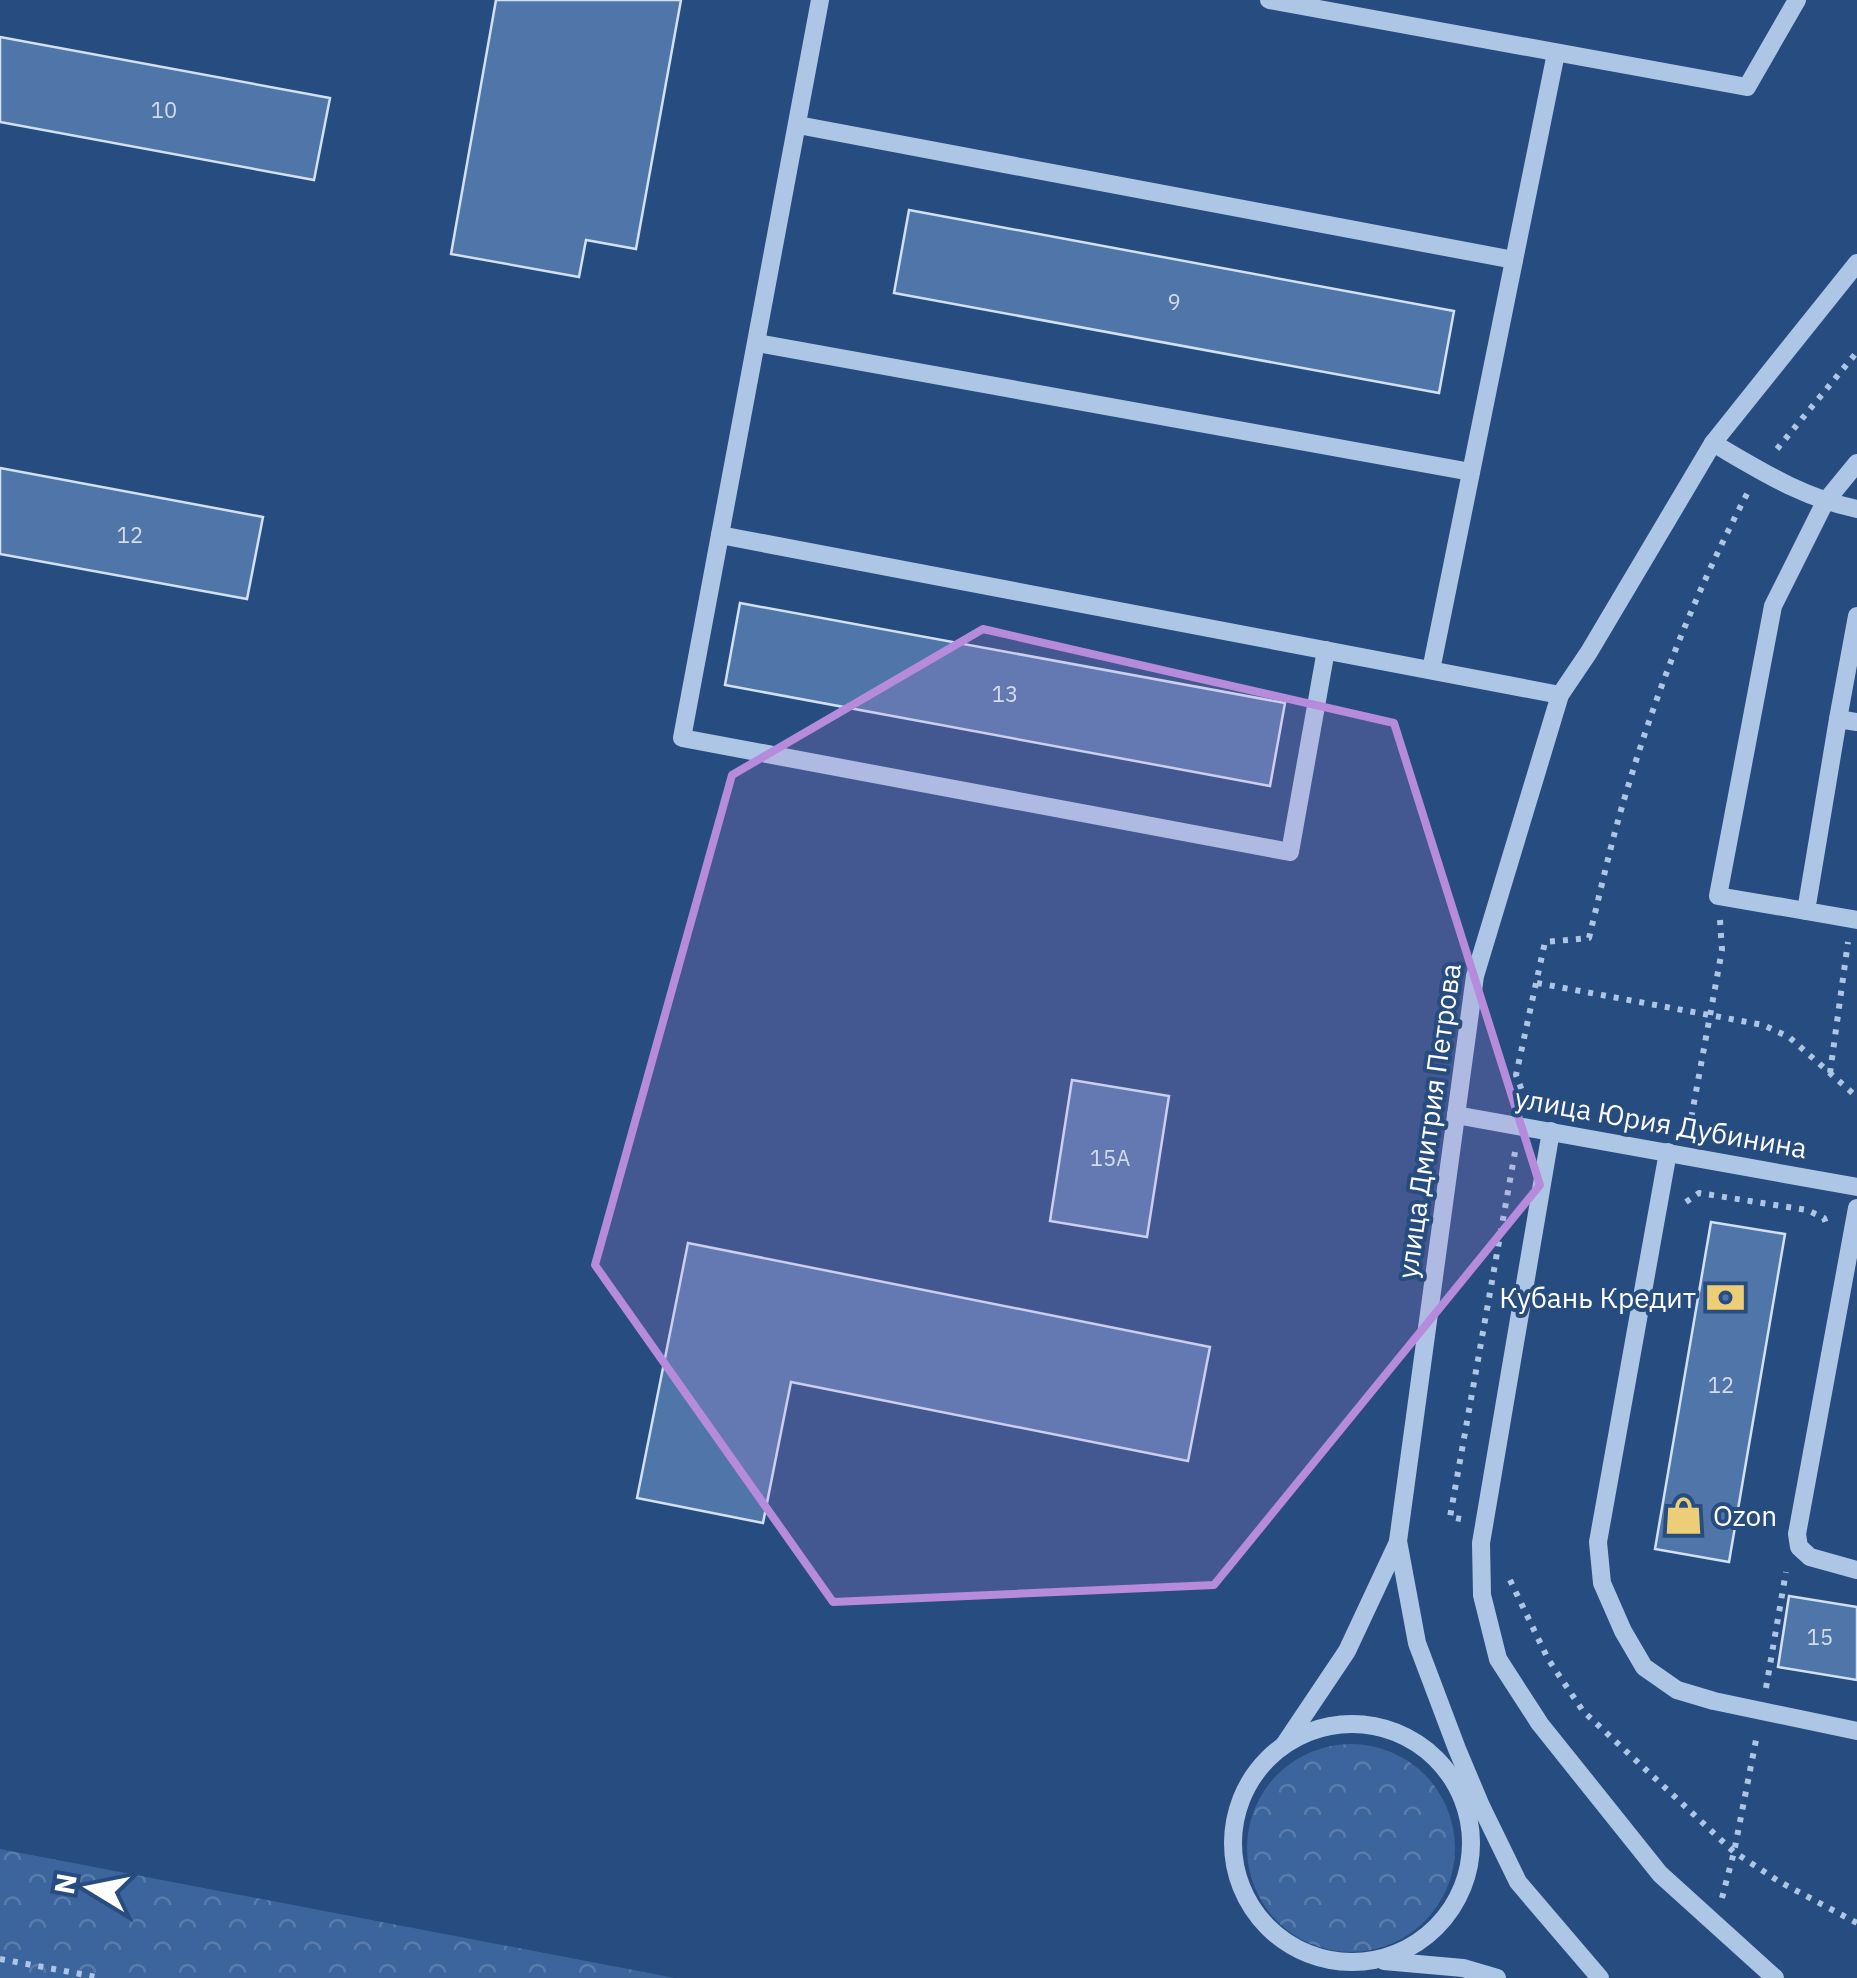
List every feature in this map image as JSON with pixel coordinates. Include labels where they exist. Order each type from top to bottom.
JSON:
[{"type":"street","points":[[820,0],[682,738],[1290,852],[1326,650]]},
{"type":"street","points":[[1269,0],[1747,87],[1798,0]]},
{"type":"street","points":[[1431,670],[1556,53]]},
{"type":"street","points":[[798,125],[1514,260]]},
{"type":"street","name":"улица Дмитрия Петрова","points":[[1600,1978],[1518,1882],[1480,1806],[1418,1643],[1398,1541],[1475,976],[1560,695],[1713,443],[1857,263]]},
{"type":"street","points":[[757,343],[1471,472]]},
{"type":"street","points":[[1713,443],[1780,482],[1826,502],[1857,509]]},
{"type":"street","points":[[1854,919],[1718,896],[1773,606],[1826,502],[1857,463]]},
{"type":"street","points":[[720,535],[1560,695]]},
{"type":"street","points":[[1806,911],[1848,720],[1857,616]]},
{"type":"street","name":"улица Юрия Дубинина","points":[[1456,1114],[1857,1186]]},
{"type":"street","points":[[1551,1131],[1480,1544],[1482,1595],[1498,1659],[1540,1724],[1660,1874],[1775,1978]]},
{"type":"street","points":[[1676,1154],[1598,1542],[1602,1583],[1622,1631],[1644,1667],[1677,1690],[1714,1702],[1857,1731]]},
{"type":"street","points":[[1857,1208],[1797,1534],[1799,1547],[1810,1557],[1857,1570]]},
{"type":"street","points":[[1398,1541],[1347,1651],[1284,1744],[1251,1779],[1234,1822],[1235,1870],[1254,1913],[1288,1945],[1332,1962],[1378,1961],[1463,1968],[1497,1978]]},
{"type":"street","points":[[1284,1744],[1326,1726],[1374,1725],[1417,1741],[1451,1774],[1470,1817],[1471,1864],[1454,1908],[1422,1942],[1378,1961]]},
{"type":"path","points":[[1521,1090],[1516,1075],[1545,942],[1588,938],[1626,790],[1676,646],[1714,558],[1760,470],[1857,352]]},
{"type":"path","points":[[1676,1154],[1722,950],[1718,896]]},
{"type":"path","points":[[1830,1075],[1854,919]]},
{"type":"path","points":[[1538,983],[1763,1025],[1789,1037],[1857,1097]]},
{"type":"path","points":[[1484,1522],[1450,1517],[1519,1126]]},
{"type":"path","points":[[1685,1205],[1699,1193],[1807,1210],[1824,1218],[1829,1231]]},
{"type":"path","points":[[1775,1563],[1796,1574]]},
{"type":"path","points":[[1715,1922],[1734,1852],[1786,1571]]},
{"type":"path","points":[[1506,1572],[1548,1659],[1583,1711],[1734,1852],[1857,1923]]},
{"type":"path","points":[[0,1959],[102,1978]]},
{"type":"highlighted area","points":[[983,629],[1394,723],[1540,1185],[1214,1585],[833,1602],[595,1265],[732,775]]},
{"type":"green space","points":[[1351,1744],[1391,1752],[1425,1774],[1447,1808],[1455,1848],[1447,1888],[1425,1922],[1391,1944],[1351,1952],[1311,1944],[1277,1922],[1255,1888],[1247,1848],[1255,1808],[1277,1774],[1311,1752]]},
{"type":"green space","points":[[0,1849],[675,1978],[0,1978]]},
{"type":"building","points":[[496,0],[681,0],[636,249],[586,240],[579,277],[451,254]]},
{"type":"building","points":[[0,37],[330,98],[314,180],[0,122]]},
{"type":"building","points":[[909,210],[1454,311],[1439,393],[894,293]]},
{"type":"building","points":[[0,468],[263,517],[247,599],[0,554]]},
{"type":"building","points":[[740,603],[1285,703],[1270,786],[725,685]]},
{"type":"building","points":[[1072,1080],[1169,1096],[1147,1237],[1050,1221]]},
{"type":"building","points":[[1711,1222],[1785,1234],[1729,1562],[1655,1549]]},
{"type":"building","points":[[688,1243],[1210,1347],[1188,1461],[791,1382],[763,1523],[637,1498]]},
{"type":"building","points":[[1789,1596],[1857,1607],[1857,1680],[1778,1667]]},
{"type":"place","name":"Кубань Кредит","points":[[1726,1298]]},
{"type":"place","name":"Ozon","points":[[1683,1516]]}]
